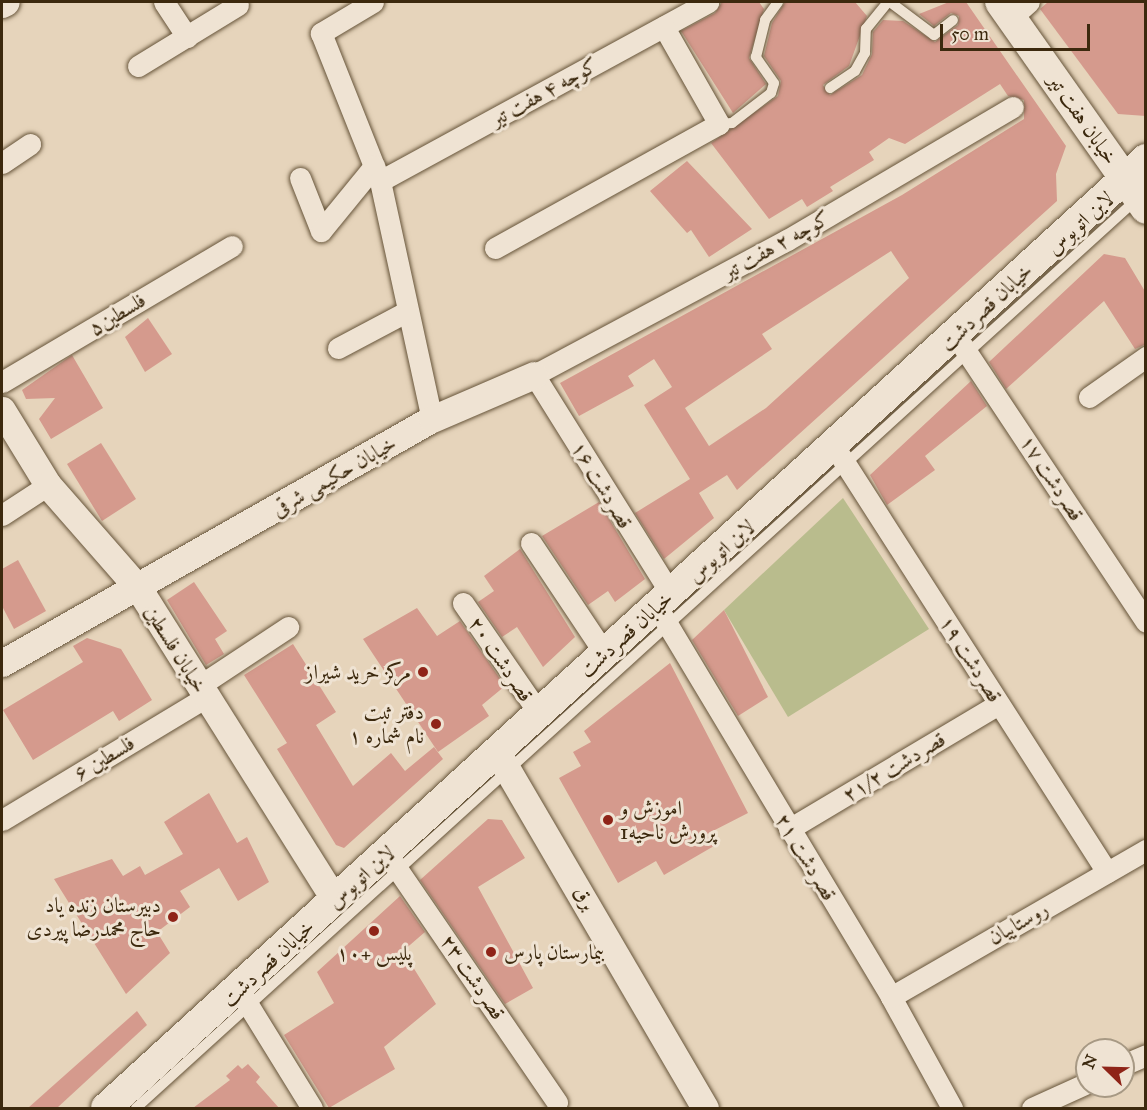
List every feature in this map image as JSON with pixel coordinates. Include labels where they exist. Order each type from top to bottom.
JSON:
[{"type":"main road","name":"خیابان هفت تیر","points":[[1013,7],[1140,187]]},
{"type":"main road","name":"خیابان قصردشت","points":[[106,1108],[244,998],[335,900],[393,861],[503,760],[539,713],[605,654],[665,609],[1140,187]]},
{"type":"street","points":[[2,4],[6,2]]},
{"type":"street","points":[[164,2],[187,37]]},
{"type":"street","points":[[373,2],[321,33],[377,174],[432,420]]},
{"type":"street","name":"کوچه ۴ هفت تیر","points":[[377,174],[664,27],[708,2]]},
{"type":"street","points":[[138,66],[238,5]]},
{"type":"street","points":[[495,248],[719,124],[664,27]]},
{"type":"street","name":"کوچه ۲ هفت تیر","points":[[534,375],[787,240],[1013,107]]},
{"type":"street","points":[[2,163],[30,144]]},
{"type":"street","points":[[300,178],[321,231],[377,174]]},
{"type":"street","name":"فلسطین۵","points":[[2,382],[232,246]]},
{"type":"street","points":[[338,348],[408,311]]},
{"type":"street","name":"قصردشت ۱۷","points":[[963,344],[1146,622]]},
{"type":"street","points":[[1089,398],[1146,357]]},
{"type":"street","name":"خیابان حکیمی شرقی","points":[[2,663],[139,589],[432,420],[534,375]]},
{"type":"street","name":"قصردشت ۱۶","points":[[534,375],[665,609]]},
{"type":"street","name":"خیابان فلسطین","points":[[4,420],[48,485],[139,589],[335,900]]},
{"type":"street","name":"قصردشت ۱۹","points":[[841,454],[1107,872]]},
{"type":"street","points":[[2,515],[48,485]]},
{"type":"street","points":[[531,543],[605,654]]},
{"type":"street","name":"قصردشت ۲۰","points":[[463,603],[539,713]]},
{"type":"street","name":"قصردشت ۲۱","points":[[665,609],[789,829],[891,996],[952,1108]]},
{"type":"street","name":"فلسطین ۶","points":[[2,820],[203,692],[288,627]]},
{"type":"street","name":"قصردشت ۲۱/۲","points":[[789,829],[999,704]]},
{"type":"street","name":"برق","points":[[503,760],[705,1108]]},
{"type":"street","name":"روستاییان","points":[[891,996],[1146,850]]},
{"type":"street","name":"قصردشت ۲۳","points":[[393,861],[557,1102]]},
{"type":"street","points":[[244,998],[312,1108]]},
{"type":"street","points":[[1032,1108],[1075,1088]]},
{"type":"lane","points":[[719,124],[732,123],[771,93],[774,83],[756,57],[765,20],[778,2]]},
{"type":"lane","points":[[830,88],[855,71],[865,53],[866,29],[889,2],[934,35],[954,20]]},
{"type":"lane","points":[[503,760],[665,609]]},
{"type":"lane","name":"لاین اتوبوس","points":[[136,1108],[244,998],[393,861]]},
{"type":"green space","points":[[843,498],[929,629],[788,717],[724,610]]},
{"type":"building","points":[[722,2],[759,2],[764,9],[749,58],[766,84],[733,113],[681,31],[715,13]]},
{"type":"building","points":[[785,2],[855,2],[867,16],[849,66],[823,85],[830,95],[862,75],[872,54],[873,32],[883,20],[903,21],[935,42],[958,25],[959,16],[951,13],[934,26],[919,14],[949,2],[966,2],[1066,146],[1056,174],[1057,201],[737,490],[727,475],[699,493],[714,518],[664,559],[635,513],[690,479],[644,405],[672,387],[654,359],[628,376],[634,386],[579,416],[560,383],[902,195],[1024,119],[1024,100],[1008,96],[1000,84],[905,144],[889,138],[869,152],[874,160],[830,187],[833,191],[807,207],[802,199],[769,219],[711,143],[778,96],[781,81],[764,56],[772,23]],"holes":[[[891,251],[909,278],[766,408],[709,446],[685,408],[772,349],[762,334]]]},
{"type":"building","points":[[1048,2],[1146,2],[1146,116],[1118,114],[1040,9]]},
{"type":"building","points":[[687,161],[752,229],[709,257],[691,230],[687,233],[650,191]]},
{"type":"building","points":[[1104,254],[1125,258],[1146,293],[1146,344],[1135,349],[1104,301],[1006,389],[989,362]]},
{"type":"building","points":[[148,318],[172,354],[145,372],[125,337]]},
{"type":"building","points":[[72,355],[103,408],[51,439],[39,419],[55,398],[26,399],[22,390]]},
{"type":"building","points":[[971,381],[987,406],[925,456],[935,470],[887,505],[870,475]]},
{"type":"building","points":[[101,443],[136,499],[102,521],[67,464]]},
{"type":"building","points":[[599,502],[645,579],[615,602],[608,591],[588,605],[542,536]]},
{"type":"building","points":[[520,549],[575,637],[543,667],[517,627],[502,637],[478,602],[494,591],[484,576]]},
{"type":"building","points":[[18,560],[46,611],[14,629],[2,606],[2,569]]},
{"type":"building","points":[[194,582],[227,631],[215,639],[224,654],[206,665],[167,600]]},
{"type":"building","name":"مرکز خرید شیراز","points":[[417,608],[437,636],[460,621],[505,686],[482,705],[489,716],[438,752],[363,639]]},
{"type":"building","points":[[724,610],[768,697],[738,716],[692,640]]},
{"type":"building","points":[[87,638],[121,649],[152,700],[119,721],[113,711],[33,760],[3,710],[83,662],[73,646]]},
{"type":"building","points":[[293,644],[336,712],[316,725],[353,786],[391,753],[405,771],[434,747],[443,759],[344,848],[336,845],[277,749],[287,743],[244,675]]},
{"type":"building","points":[[670,663],[748,813],[707,834],[714,846],[664,875],[656,861],[618,883],[559,778],[581,766],[573,752],[591,742],[584,731]]},
{"type":"building","points":[[209,793],[237,843],[247,837],[269,882],[238,901],[219,868],[180,891],[190,907],[157,932],[170,953],[126,994],[54,879],[112,859],[123,876],[140,866],[145,875],[183,854],[164,822]]},
{"type":"building","name":"بیمارستان پارس","points":[[488,819],[502,820],[525,858],[478,887],[533,988],[505,1004],[420,880]]},
{"type":"building","points":[[400,896],[425,932],[403,951],[436,1004],[384,1047],[395,1069],[329,1108],[284,1035],[334,1003],[317,972]]},
{"type":"building","points":[[137,1011],[147,1025],[57,1108],[28,1108]]},
{"type":"building","points":[[248,1064],[260,1077],[256,1082],[279,1108],[193,1108],[230,1080],[226,1076],[238,1065],[242,1069]]},
{"type":"place","name":"مرکز خرید شیراز","points":[[423,672]]},
{"type":"place","name":"دفتر ثبت نام شماره ١","points":[[436,724]]},
{"type":"place","name":"اموزش و پرورش ناحیه1","points":[[608,820]]},
{"type":"place","name":"دبیرستان زنده یاد حاج محمدرضا پیردی","points":[[173,917]]},
{"type":"place","name":"پلیس +۱۰","points":[[374,931]]},
{"type":"place","name":"بیمارستان پارس","points":[[491,952]]}]
